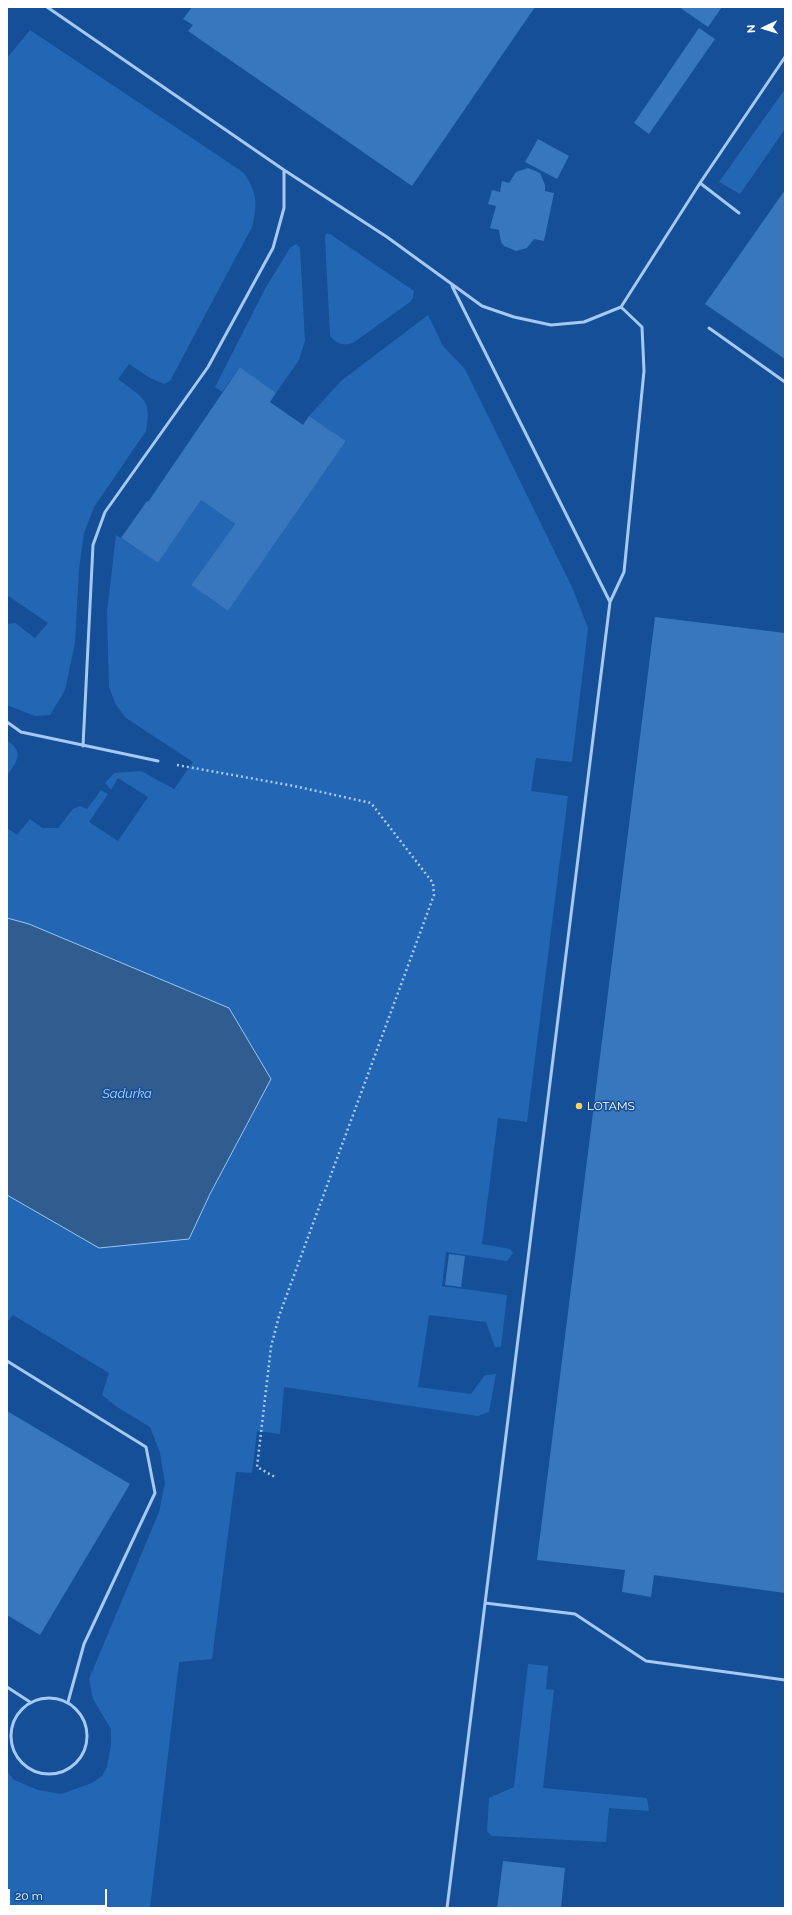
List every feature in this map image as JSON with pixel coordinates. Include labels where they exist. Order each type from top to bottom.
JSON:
[{"type":"lane","points":[[47,7],[284,170],[387,237],[451,285],[482,306],[514,317],[551,325],[584,322],[621,307],[700,182],[785,57]]},
{"type":"lane","points":[[83,746],[93,545],[105,512],[208,366],[273,248],[284,208],[284,170]]},
{"type":"lane","points":[[700,182],[739,213]]},
{"type":"lane","points":[[451,285],[610,602]]},
{"type":"lane","points":[[447,1908],[610,602],[624,572],[644,371],[642,327],[621,307]]},
{"type":"lane","points":[[709,328],[785,382]]},
{"type":"lane","points":[[7,722],[21,732],[158,761]]},
{"type":"lane","points":[[7,1361],[146,1447],[155,1494],[84,1644],[68,1702]]},
{"type":"lane","points":[[485,1603],[575,1614],[646,1661],[785,1680]]},
{"type":"lane","points":[[7,1687],[30,1702]]},
{"type":"lane","points":[[43,1698],[56,1698],[68,1702],[78,1710],[85,1722],[88,1734],[86,1747],[81,1758],[72,1768],[61,1773],[49,1775],[36,1773],[25,1767],[16,1758],[10,1734],[13,1721],[20,1710],[30,1702],[43,1698]]},
{"type":"lane","points":[[7,1743],[12,1746]]},
{"type":"path","points":[[158,761],[294,786],[371,803],[433,883],[434,895],[278,1316],[271,1347],[257,1467],[275,1477]]},
{"type":"shaded area","points":[[30,30],[244,173],[252,187],[256,205],[252,227],[170,381],[164,384],[150,378],[129,364],[118,379],[138,394],[146,404],[148,420],[146,431],[94,507],[84,533],[79,569],[75,643],[65,690],[50,715],[35,716],[7,705],[7,624],[15,623],[35,638],[48,623],[7,595],[7,58]]},
{"type":"shaded area","points":[[785,89],[785,129],[740,194],[719,182]]},
{"type":"shaded area","points":[[326,234],[330,234],[414,291],[413,298],[410,302],[353,343],[349,344],[340,344],[330,336]]},
{"type":"shaded area","points":[[296,244],[300,248],[305,341],[299,360],[276,393],[240,367],[222,392],[215,387],[266,287],[290,248]]},
{"type":"shaded area","points":[[428,315],[443,346],[465,369],[572,587],[588,628],[572,762],[536,758],[531,791],[568,796],[527,1122],[498,1118],[482,1244],[510,1249],[513,1253],[507,1261],[446,1252],[442,1286],[507,1295],[501,1347],[495,1347],[486,1322],[429,1315],[418,1387],[471,1394],[485,1375],[496,1374],[489,1412],[478,1416],[284,1387],[280,1434],[257,1431],[252,1473],[236,1472],[212,1659],[179,1662],[150,1908],[7,1908],[7,1771],[14,1780],[38,1790],[61,1794],[92,1783],[102,1776],[107,1767],[111,1746],[111,1729],[93,1699],[89,1679],[159,1512],[165,1483],[160,1453],[150,1427],[117,1407],[102,1395],[109,1373],[13,1315],[7,1322],[7,828],[17,835],[30,819],[42,828],[58,828],[73,809],[80,806],[87,809],[101,790],[108,794],[89,822],[118,841],[148,797],[118,778],[111,790],[105,783],[114,773],[141,771],[174,789],[193,762],[126,718],[116,705],[109,687],[107,612],[116,535],[158,563],[201,500],[235,524],[191,585],[228,611],[346,441],[309,416],[341,381]]},
{"type":"shaded area","points":[[7,740],[16,749],[18,757],[7,776]]},
{"type":"shaded area","points":[[528,1664],[548,1666],[546,1689],[554,1690],[543,1788],[647,1798],[649,1811],[609,1808],[606,1842],[492,1836],[487,1831],[489,1798],[514,1787]]},
{"type":"water","name":"Sadurka","points":[[7,918],[29,924],[229,1008],[271,1079],[210,1194],[189,1239],[99,1248],[7,1195]]},
{"type":"building","points":[[192,7],[535,7],[412,186],[188,31],[193,25],[183,19]]},
{"type":"building","points":[[679,7],[722,7],[708,27]]},
{"type":"building","points":[[699,28],[715,39],[649,134],[634,123]]},
{"type":"building","points":[[538,139],[569,156],[557,179],[525,162]]},
{"type":"building","points":[[528,168],[540,173],[545,185],[545,191],[554,193],[544,241],[534,239],[527,248],[516,251],[504,246],[501,242],[499,230],[490,228],[496,206],[488,204],[492,190],[500,192],[502,181],[509,183],[516,172]]},
{"type":"building","points":[[785,190],[785,359],[705,304]]},
{"type":"building","points":[[240,367],[276,393],[270,402],[303,425],[309,416],[346,441],[228,611],[191,585],[235,524],[201,500],[158,563],[121,538],[147,501],[148,502]]},
{"type":"building","points":[[655,617],[785,633],[785,1593],[654,1575],[651,1597],[622,1592],[625,1570],[537,1560]]},
{"type":"building","points":[[449,1254],[465,1256],[461,1287],[445,1285]]},
{"type":"building","points":[[7,1411],[130,1484],[40,1635],[7,1615]]},
{"type":"building","points":[[503,1861],[565,1868],[561,1908],[497,1908]]},
{"type":"place","name":"LOTAMS","points":[[579,1106]]}]
